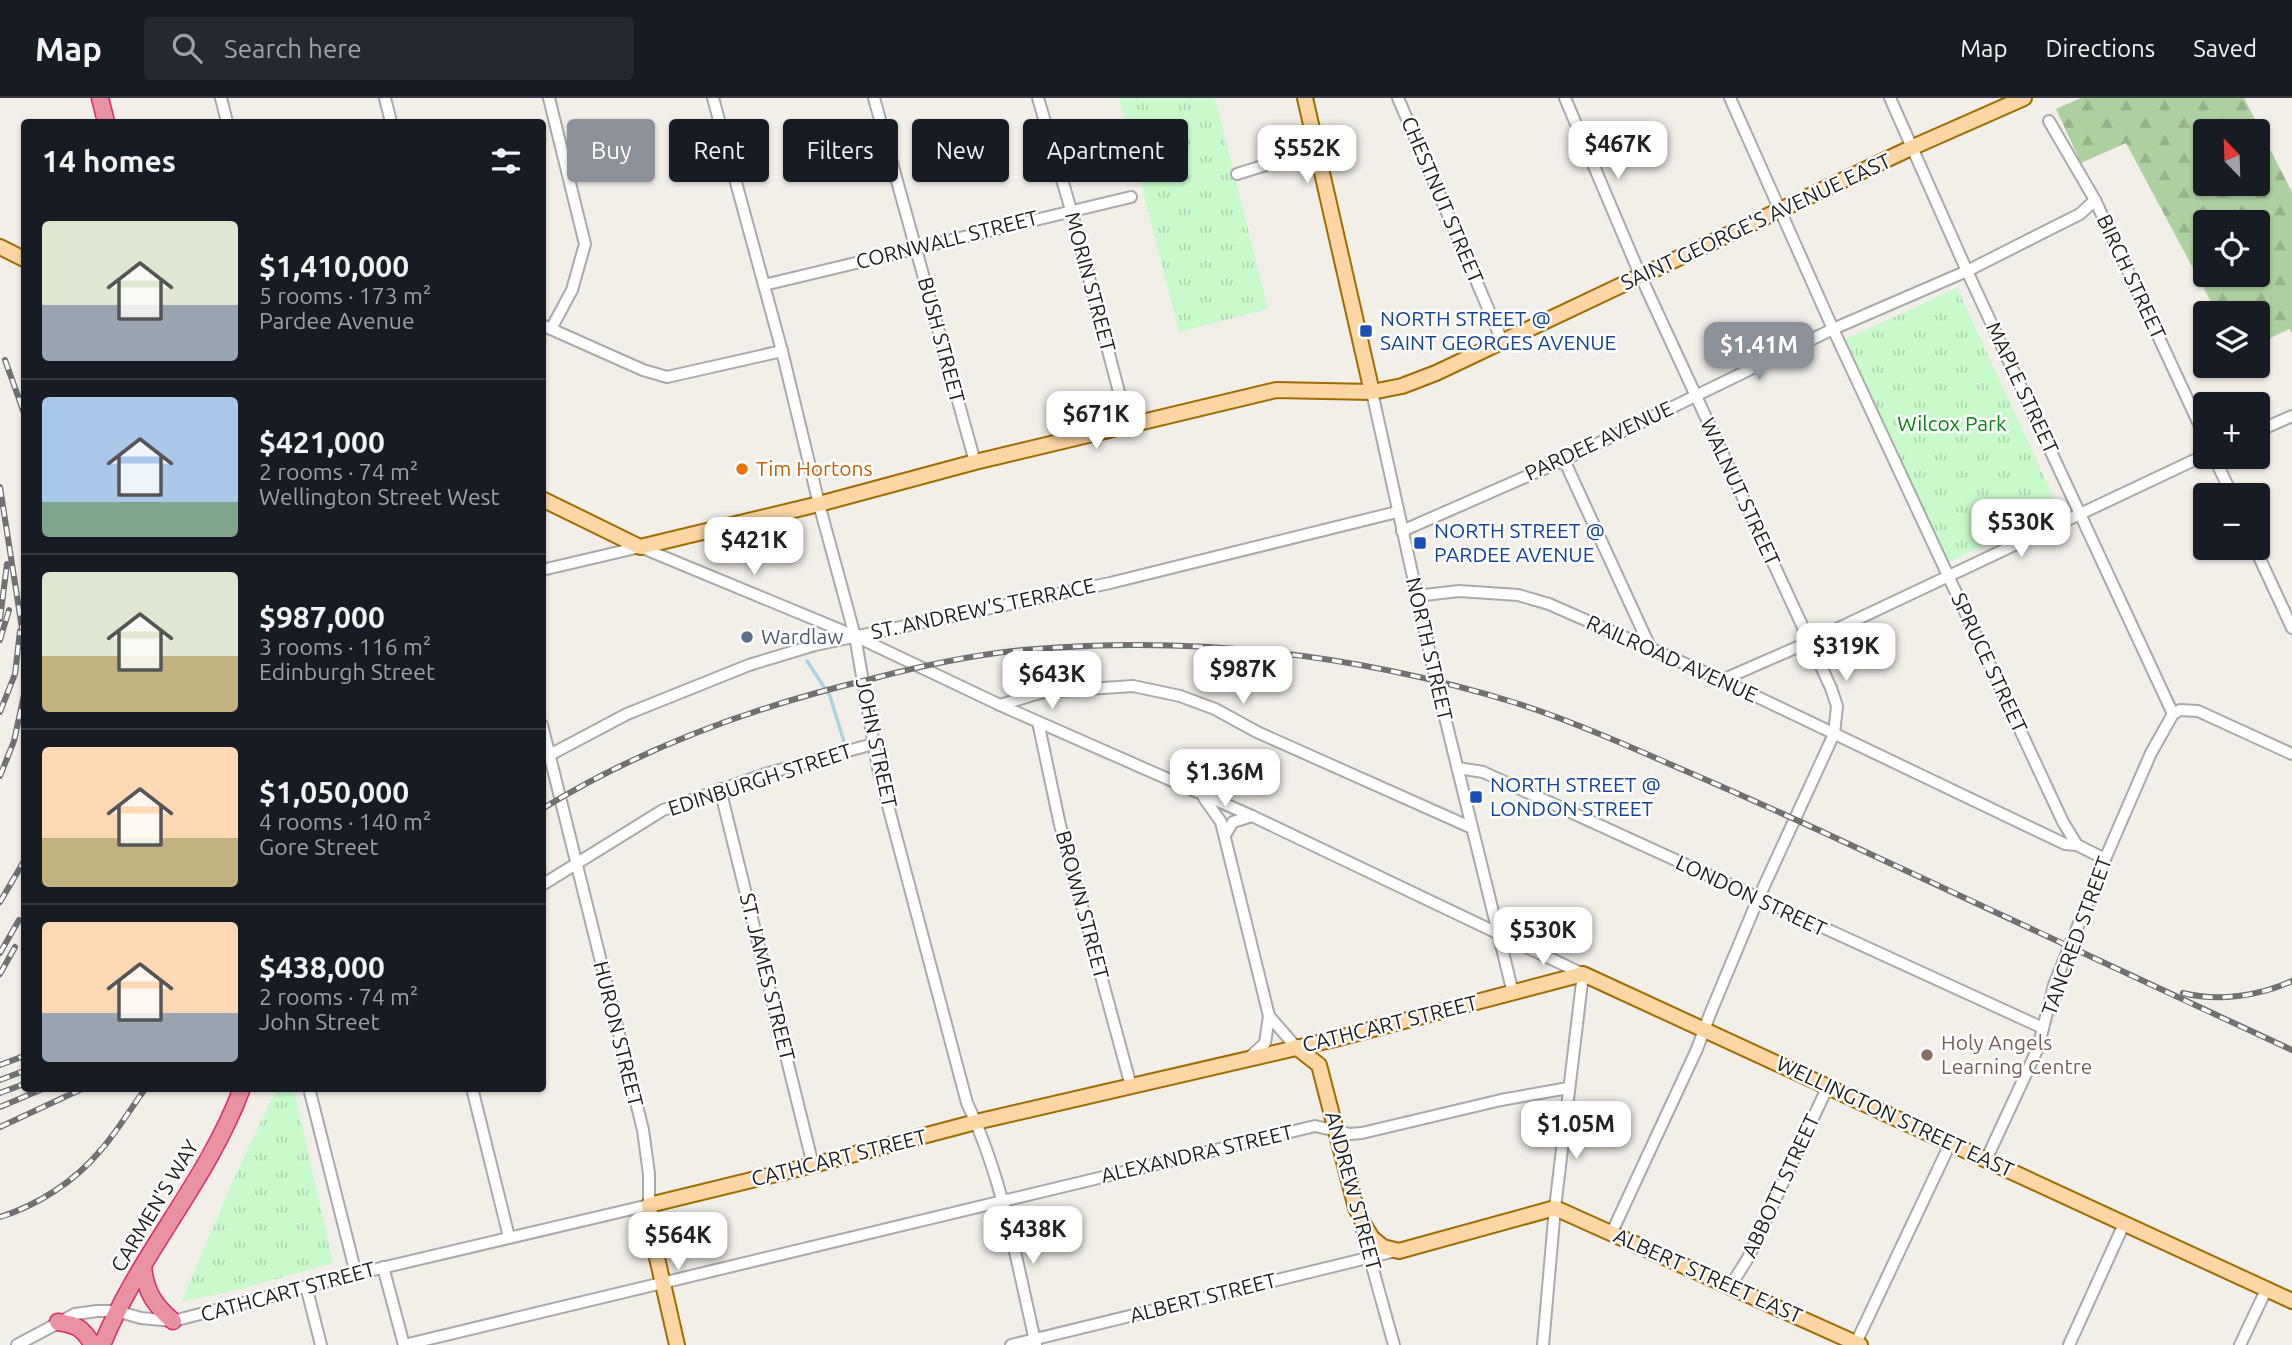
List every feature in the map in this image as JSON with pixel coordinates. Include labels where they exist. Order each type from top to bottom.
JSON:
[{"type":"highway","points":[[100,98],[105,119]]},
{"type":"highway","name":"CARMEN'S WAY","points":[[103,1345],[116,1311],[221,1136],[240,1092]]},
{"type":"highway","points":[[143,1267],[148,1294],[173,1321]]},
{"type":"highway","points":[[58,1322],[83,1329],[93,1345]]},
{"type":"main road","name":"NORTH STREET","points":[[1305,98],[1372,392]]},
{"type":"main road","name":"SAINT GEORGE'S AVENUE EAST","points":[[640,547],[819,504],[975,462],[1276,390],[1372,392],[1402,386],[1436,373],[1913,147],[2024,98]]},
{"type":"main road","points":[[0,247],[21,258]]},
{"type":"main road","points":[[546,501],[640,547]]},
{"type":"main road","name":"CATHCART STREET","points":[[649,1205],[976,1122],[1335,1039],[1583,974]]},
{"type":"main road","name":"WELLINGTON STREET EAST","points":[[1583,974],[2292,1301]]},
{"type":"main road","points":[[1296,1047],[1319,1065],[1323,1050],[1335,1039]]},
{"type":"main road","name":"ANDREW STREET","points":[[1319,1065],[1356,1208]]},
{"type":"main road","name":"HURON STREET","points":[[649,1205],[654,1249],[677,1345]]},
{"type":"main road","points":[[1356,1208],[1372,1238],[1383,1247],[1399,1251],[1555,1208]]},
{"type":"main road","name":"ALBERT STREET EAST","points":[[1555,1208],[1857,1344]]},
{"type":"street","points":[[221,98],[226,119]]},
{"type":"street","points":[[385,98],[390,119]]},
{"type":"street","points":[[549,98],[584,244],[572,290],[547,327],[643,370],[667,377],[782,351]]},
{"type":"street","name":"JOHN STREET","points":[[713,98],[782,351],[819,504],[855,636],[873,744],[967,1102],[1001,1199],[1036,1342]]},
{"type":"street","name":"BUSH STREET","points":[[874,98],[975,462]]},
{"type":"street","name":"MORIN STREET","points":[[1038,98],[1071,210],[1128,426]]},
{"type":"street","name":"CHESTNUT STREET","points":[[1398,98],[1502,341]]},
{"type":"street","name":"WALNUT STREET","points":[[1565,98],[1695,396],[1831,688],[1837,706],[1834,734]]},
{"type":"street","name":"SPRUCE STREET","points":[[1730,98],[1833,329],[2063,822],[2077,845]]},
{"type":"street","name":"MAPLE STREET","points":[[1890,98],[1967,271],[2173,715]]},
{"type":"street","name":"BIRCH STREET","points":[[2049,121],[2095,200],[2193,411]]},
{"type":"street","points":[[1237,174],[1317,149]]},
{"type":"street","name":"CORNWALL STREET","points":[[764,285],[1131,197]]},
{"type":"street","name":"PARDEE AVENUE","points":[[1402,531],[1564,460],[1833,329],[1967,271],[2080,214],[2095,200]]},
{"type":"street","name":"NORTH STREET","points":[[1372,392],[1470,827],[1513,993]]},
{"type":"street","points":[[2270,426],[2292,416]]},
{"type":"street","points":[[1564,460],[1651,649]]},
{"type":"street","points":[[1722,680],[1809,642],[2193,461]]},
{"type":"street","name":"ST. ANDREW'S TERRACE","points":[[546,757],[627,714],[741,668],[855,636],[1110,583],[1397,512]]},
{"type":"street","points":[[546,569],[640,547]]},
{"type":"street","name":"WELLINGTON STREET EAST","points":[[640,547],[855,636],[1000,705],[1252,816],[1583,974]]},
{"type":"street","points":[[2261,560],[2292,628]]},
{"type":"street","name":"RAILROAD AVENUE","points":[[1416,596],[1460,591],[1518,596],[1549,604],[1722,680],[2065,844],[2077,845],[2105,859]]},
{"type":"street","points":[[885,629],[884,640],[892,653]]},
{"type":"street","points":[[1000,705],[1044,692],[1133,686],[1180,696],[1215,709],[1257,732],[1470,827]]},
{"type":"street","points":[[2173,715],[2180,710],[2199,711],[2292,754]]},
{"type":"street","name":"TANCRED STREET","points":[[1986,1160],[2038,1048],[2054,985],[2105,859],[2151,753],[2173,715]]},
{"type":"street","name":"BROWN STREET","points":[[1038,722],[1060,825],[1130,1086]]},
{"type":"street","points":[[1612,1233],[1698,1049],[1758,899],[1834,734]]},
{"type":"street","name":"EDINBURGH STREET","points":[[546,882],[663,810],[720,789],[873,744]]},
{"type":"street","name":"HURON STREET","points":[[546,757],[578,862],[643,1130],[649,1174],[649,1205]]},
{"type":"street","name":"LONDON STREET","points":[[1458,768],[1483,772],[2043,1028]]},
{"type":"street","name":"ST. JAMES STREET","points":[[720,789],[813,1165]]},
{"type":"street","points":[[1200,794],[1215,811],[1225,835],[1269,1016],[1265,1043],[1247,1059]]},
{"type":"street","points":[[1225,835],[1233,822],[1252,816]]},
{"type":"street","points":[[1543,1345],[1555,1208],[1583,974]]},
{"type":"street","points":[[1269,1016],[1296,1047]]},
{"type":"street","name":"ABBOTT STREET","points":[[1731,1285],[1748,1258],[1828,1086]]},
{"type":"street","name":"ALEXANDRA STREET","points":[[404,1345],[663,1284],[1001,1199],[1315,1126],[1350,1134],[1362,1133],[1501,1100],[1569,1088]]},
{"type":"street","points":[[310,1092],[356,1274]]},
{"type":"street","points":[[473,1092],[509,1237]]},
{"type":"street","points":[[1857,1344],[1950,1144]]},
{"type":"street","name":"CATHCART STREET","points":[[17,1345],[75,1314],[116,1311],[141,1318],[173,1321],[306,1286],[649,1205]]},
{"type":"street","name":"ANDREW STREET","points":[[1356,1208],[1394,1345]]},
{"type":"street","points":[[2069,1345],[2124,1224]]},
{"type":"street","name":"ALBERT STREET","points":[[1011,1345],[1036,1342],[1370,1256],[1399,1251]]},
{"type":"street","points":[[383,1268],[404,1345]]},
{"type":"street","points":[[306,1286],[321,1345]]},
{"type":"street","points":[[2240,1345],[2267,1288]]},
{"type":"green space","points":[[1119,98],[1215,98],[1268,309],[1179,332],[1141,182],[1188,182],[1188,119],[1124,119]]},
{"type":"green space","points":[[2081,98],[2244,98],[2255,119],[2193,119],[2193,196],[2270,196],[2270,149],[2292,192],[2292,333],[2289,329],[2270,338],[2270,301],[2211,301],[2203,287],[2270,287],[2270,210],[2193,210],[2193,268],[2126,143],[2081,163],[2056,109]]},
{"type":"green space","name":"Wilcox Park","points":[[1957,288],[2059,509],[1948,562],[1846,339]]},
{"type":"green space","points":[[275,1092],[295,1092],[333,1263],[237,1290],[181,1302]]},
{"type":"waterway","points":[[807,661],[830,696],[845,745]]},
{"type":"railway","points":[[5,360],[21,405]]},
{"type":"railway","points":[[0,487],[21,622]]},
{"type":"railway","points":[[0,619],[7,564]]},
{"type":"railway","points":[[0,640],[9,610]]},
{"type":"railway","points":[[0,712],[15,674],[20,631]]},
{"type":"railway","points":[[546,807],[620,766],[701,731],[785,702],[932,664],[1015,651],[1158,645],[1279,653],[1339,661],[1457,686],[1578,725],[1798,821],[2292,1050]]},
{"type":"railway","points":[[0,776],[14,741],[21,709]]},
{"type":"railway","points":[[0,902],[21,866]]},
{"type":"railway","points":[[0,953],[19,920]]},
{"type":"railway","points":[[0,974],[15,947]]},
{"type":"railway","points":[[2183,993],[2210,997],[2238,996],[2292,981]]},
{"type":"railway","points":[[0,1065],[21,1057]]},
{"type":"railway","points":[[0,1080],[21,1072]]},
{"type":"railway","points":[[0,1093],[21,1085]]},
{"type":"railway","points":[[0,1107],[36,1092]]},
{"type":"railway","points":[[0,1127],[75,1092]]},
{"type":"railway","points":[[0,1217],[41,1199],[79,1173],[106,1144],[143,1092]]},
{"type":"place","name":"NORTH STREET @ SAINT GEORGES AVENUE","points":[[1366,331]]},
{"type":"place","name":"Tim Hortons","points":[[742,469]]},
{"type":"place","name":"NORTH STREET @ PARDEE AVENUE","points":[[1420,543]]},
{"type":"place","name":"Wardlaw","points":[[747,637]]},
{"type":"place","name":"NORTH STREET @ LONDON STREET","points":[[1476,797]]},
{"type":"place","name":"Holy Angels Learning Centre","points":[[1927,1055]]}]
